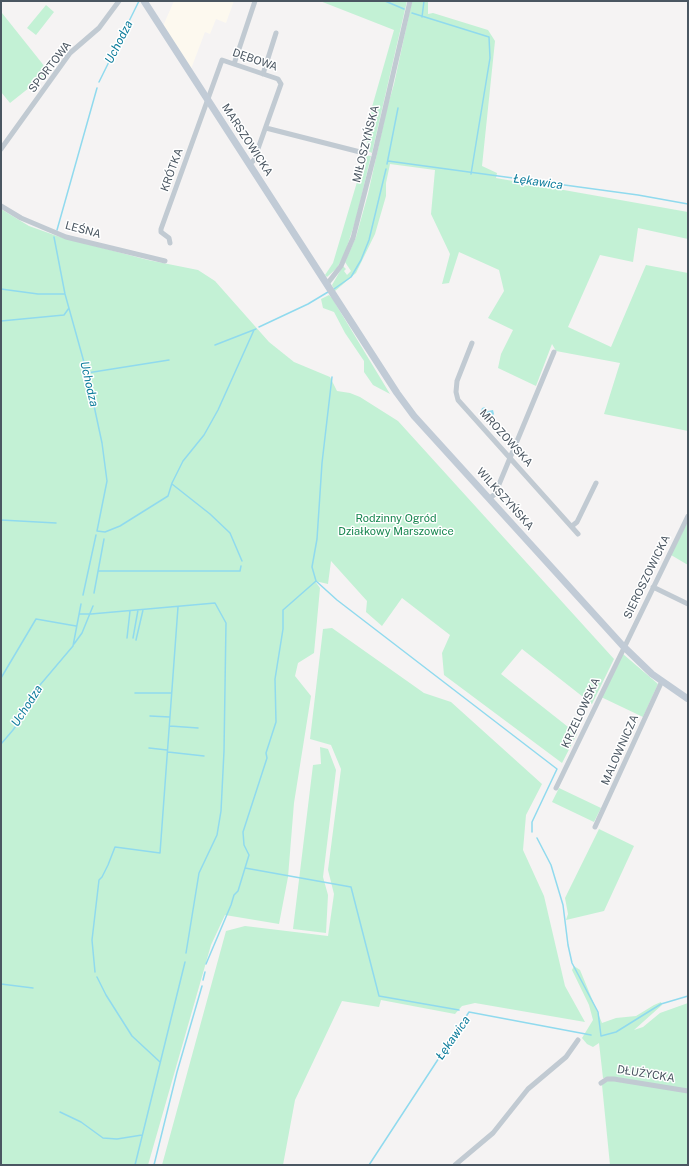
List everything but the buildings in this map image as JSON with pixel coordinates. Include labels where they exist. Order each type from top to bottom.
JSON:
[{"type":"street","name":"SPORTOWA","points":[[1,149],[70,54],[99,28],[119,1]]},
{"type":"street","name":"MARSZOWICKA","points":[[144,1],[332,292]]},
{"type":"street","points":[[234,64],[255,1]]},
{"type":"street","name":"MIŁOSZYŃSKA","points":[[327,284],[341,266],[353,238],[376,148],[410,1]]},
{"type":"street","points":[[263,74],[276,33]]},
{"type":"street","name":"DĘBOWA","points":[[207,99],[222,60],[278,79],[281,84],[254,160],[250,164]]},
{"type":"street","name":"KRÓTKA","points":[[170,243],[169,238],[161,232],[161,230],[207,99]]},
{"type":"street","points":[[266,128],[364,153]]},
{"type":"street","name":"LEŚNA","points":[[1,206],[21,218],[66,236],[165,261]]},
{"type":"street","name":"WILKSZYŃSKA","points":[[332,292],[414,416],[623,646],[662,681],[688,699]]},
{"type":"street","name":"MROZOWSKA","points":[[472,343],[457,381],[456,396],[578,534]]},
{"type":"street","points":[[490,498],[495,494],[509,456],[554,352]]},
{"type":"street","points":[[572,526],[577,522],[596,483]]},
{"type":"street","name":"SIEROSZOWICKA","points":[[623,646],[688,516]]},
{"type":"street","points":[[653,587],[688,604]]},
{"type":"street","name":"KRZELOWSKA","points":[[556,788],[623,646]]},
{"type":"street","name":"MALOWNICZA","points":[[595,827],[662,681]]},
{"type":"street","points":[[455,1165],[493,1133],[528,1089],[566,1057],[578,1040]]},
{"type":"street","name":"DŁUŻYCKA","points":[[601,1083],[608,1079],[614,1078],[688,1091]]},
{"type":"shaded area","points":[[174,1],[234,1],[226,23],[216,19],[210,34],[205,32],[191,69],[163,26]]},
{"type":"green space","points":[[320,1],[407,1],[372,153],[366,150],[372,107],[394,30]]},
{"type":"green space","points":[[412,1],[428,1],[428,14],[433,13],[488,30],[495,41],[482,166],[497,173],[496,178],[688,212],[688,239],[638,228],[633,262],[600,255],[568,327],[611,347],[646,265],[688,273],[688,431],[604,414],[620,363],[556,351],[552,344],[536,386],[498,368],[501,354],[513,330],[488,318],[504,291],[499,270],[459,252],[449,283],[442,284],[450,254],[431,214],[435,170],[390,164],[386,183],[386,196],[375,234],[356,273],[335,291],[332,285],[343,266],[346,269],[344,271],[347,275],[351,271],[345,262],[356,237],[368,194]]},
{"type":"green space","points":[[46,5],[54,12],[36,35],[27,28]]},
{"type":"green space","points":[[2,13],[49,72],[10,103],[1,92]]},
{"type":"green space","points":[[365,155],[371,156],[356,219],[345,253],[337,268],[327,277],[325,275],[333,263]]},
{"type":"green space","name":"Rodzinny Ogród Działkowy Marszowice","points":[[1,209],[29,226],[57,236],[148,260],[198,270],[215,281],[269,342],[294,362],[330,377],[337,391],[350,393],[360,397],[398,421],[614,659],[592,704],[522,649],[501,674],[577,734],[562,763],[444,675],[442,653],[450,635],[402,598],[382,626],[366,612],[367,601],[331,561],[328,584],[315,581],[320,588],[314,653],[298,663],[295,676],[311,696],[294,803],[288,877],[279,924],[225,915],[211,945],[148,1165],[1,1165]]},
{"type":"green space","points":[[329,295],[390,394],[373,385],[364,372],[364,361],[345,333],[334,312],[323,308],[321,299]]},
{"type":"green space","points":[[688,521],[688,565],[671,555]]},
{"type":"green space","points":[[332,628],[424,693],[451,702],[542,784],[526,815],[523,850],[544,896],[565,986],[585,1022],[475,1003],[462,1006],[455,1014],[381,1000],[379,1007],[342,1001],[295,1100],[283,1165],[162,1165],[226,931],[245,926],[328,936],[334,894],[328,870],[341,769],[331,745],[310,739],[323,629]]},
{"type":"green space","points":[[623,654],[658,684],[643,717],[601,697]]},
{"type":"green space","points":[[320,747],[328,749],[336,770],[323,877],[328,895],[326,933],[293,929],[313,765],[321,764]]},
{"type":"green space","points":[[559,788],[601,808],[594,822],[552,802]]},
{"type":"green space","points":[[599,829],[634,846],[604,911],[566,920],[568,914],[565,898]]},
{"type":"green space","points":[[574,966],[580,970],[602,1023],[616,1018],[636,1016],[661,1002],[662,1005],[634,1030],[643,1027],[660,1013],[688,1003],[688,1090],[615,1077],[603,1078],[599,1043],[593,1047],[587,1044],[582,1038],[593,1020],[589,1005],[572,970]]},
{"type":"green space","points":[[607,1080],[688,1092],[688,1165],[610,1165],[602,1085]]},
{"type":"water","points":[[485,407],[488,411],[493,410],[494,414],[491,418],[487,419],[480,414],[482,408]]},
{"type":"waterway","name":"Uchodza","points":[[99,82],[139,1]]},
{"type":"waterway","points":[[385,1],[404,9]]},
{"type":"waterway","points":[[422,17],[424,1]]},
{"type":"waterway","points":[[412,13],[489,37],[490,58],[471,174]]},
{"type":"waterway","name":"Uchodza","points":[[57,230],[97,88]]},
{"type":"waterway","points":[[387,164],[398,108]]},
{"type":"waterway","name":"Łękawica","points":[[388,161],[638,195],[688,204]]},
{"type":"waterway","points":[[334,289],[351,277],[361,260],[369,240],[386,169]]},
{"type":"waterway","name":"Uchodza","points":[[54,237],[65,294],[87,373],[102,443],[107,481],[97,531],[105,532],[120,526],[168,496],[172,483],[183,461],[204,435],[218,410],[254,330]]},
{"type":"waterway","points":[[1,289],[38,294],[65,294]]},
{"type":"waterway","points":[[259,327],[308,304],[328,292]]},
{"type":"waterway","points":[[1,321],[64,315],[69,308]]},
{"type":"waterway","points":[[215,345],[256,329]]},
{"type":"waterway","points":[[87,373],[169,360]]},
{"type":"waterway","points":[[206,964],[234,895],[238,891],[249,855],[244,845],[243,832],[267,758],[266,753],[276,722],[275,679],[283,629],[283,610],[316,581],[312,567],[317,539],[322,463],[332,377]]},
{"type":"waterway","points":[[172,484],[210,514],[230,533],[242,561]]},
{"type":"waterway","points":[[1,520],[56,523]]},
{"type":"waterway","name":"Uchodza","points":[[83,595],[96,535]]},
{"type":"waterway","points":[[94,593],[104,539]]},
{"type":"waterway","points":[[99,571],[240,571],[241,566]]},
{"type":"waterway","points":[[316,581],[337,600],[557,769],[532,822],[532,832]]},
{"type":"waterway","points":[[79,614],[215,603],[226,623],[224,751],[221,811],[217,835],[199,873],[186,953]]},
{"type":"waterway","name":"Uchodza","points":[[1,744],[27,710],[40,685],[73,646],[81,604]]},
{"type":"waterway","points":[[74,644],[82,633],[93,606]]},
{"type":"waterway","points":[[95,972],[92,940],[99,880],[108,865],[115,847],[160,853],[178,607]]},
{"type":"waterway","points":[[133,638],[138,610]]},
{"type":"waterway","points":[[136,640],[143,610]]},
{"type":"waterway","points":[[127,638],[130,611]]},
{"type":"waterway","points":[[1,678],[36,619],[76,626]]},
{"type":"waterway","points":[[135,693],[171,693]]},
{"type":"waterway","points":[[150,716],[170,717]]},
{"type":"waterway","points":[[170,726],[198,728]]},
{"type":"waterway","points":[[149,748],[167,750]]},
{"type":"waterway","points":[[168,752],[204,756]]},
{"type":"waterway","points":[[537,838],[551,865],[563,905],[572,963],[598,1012],[601,1036],[616,1032],[661,1004],[688,996]]},
{"type":"waterway","points":[[245,868],[351,887],[379,996],[459,1010]]},
{"type":"waterway","points":[[135,1165],[185,962]]},
{"type":"waterway","points":[[203,980],[205,972]]},
{"type":"waterway","points":[[97,977],[106,995],[132,1036],[160,1062]]},
{"type":"waterway","points":[[1,984],[33,988]]},
{"type":"waterway","points":[[154,1165],[177,1072],[202,986]]},
{"type":"waterway","name":"Łękawica","points":[[369,1165],[469,1012],[591,1035]]},
{"type":"waterway","points":[[60,1112],[81,1122],[103,1138],[117,1139],[142,1135]]}]
